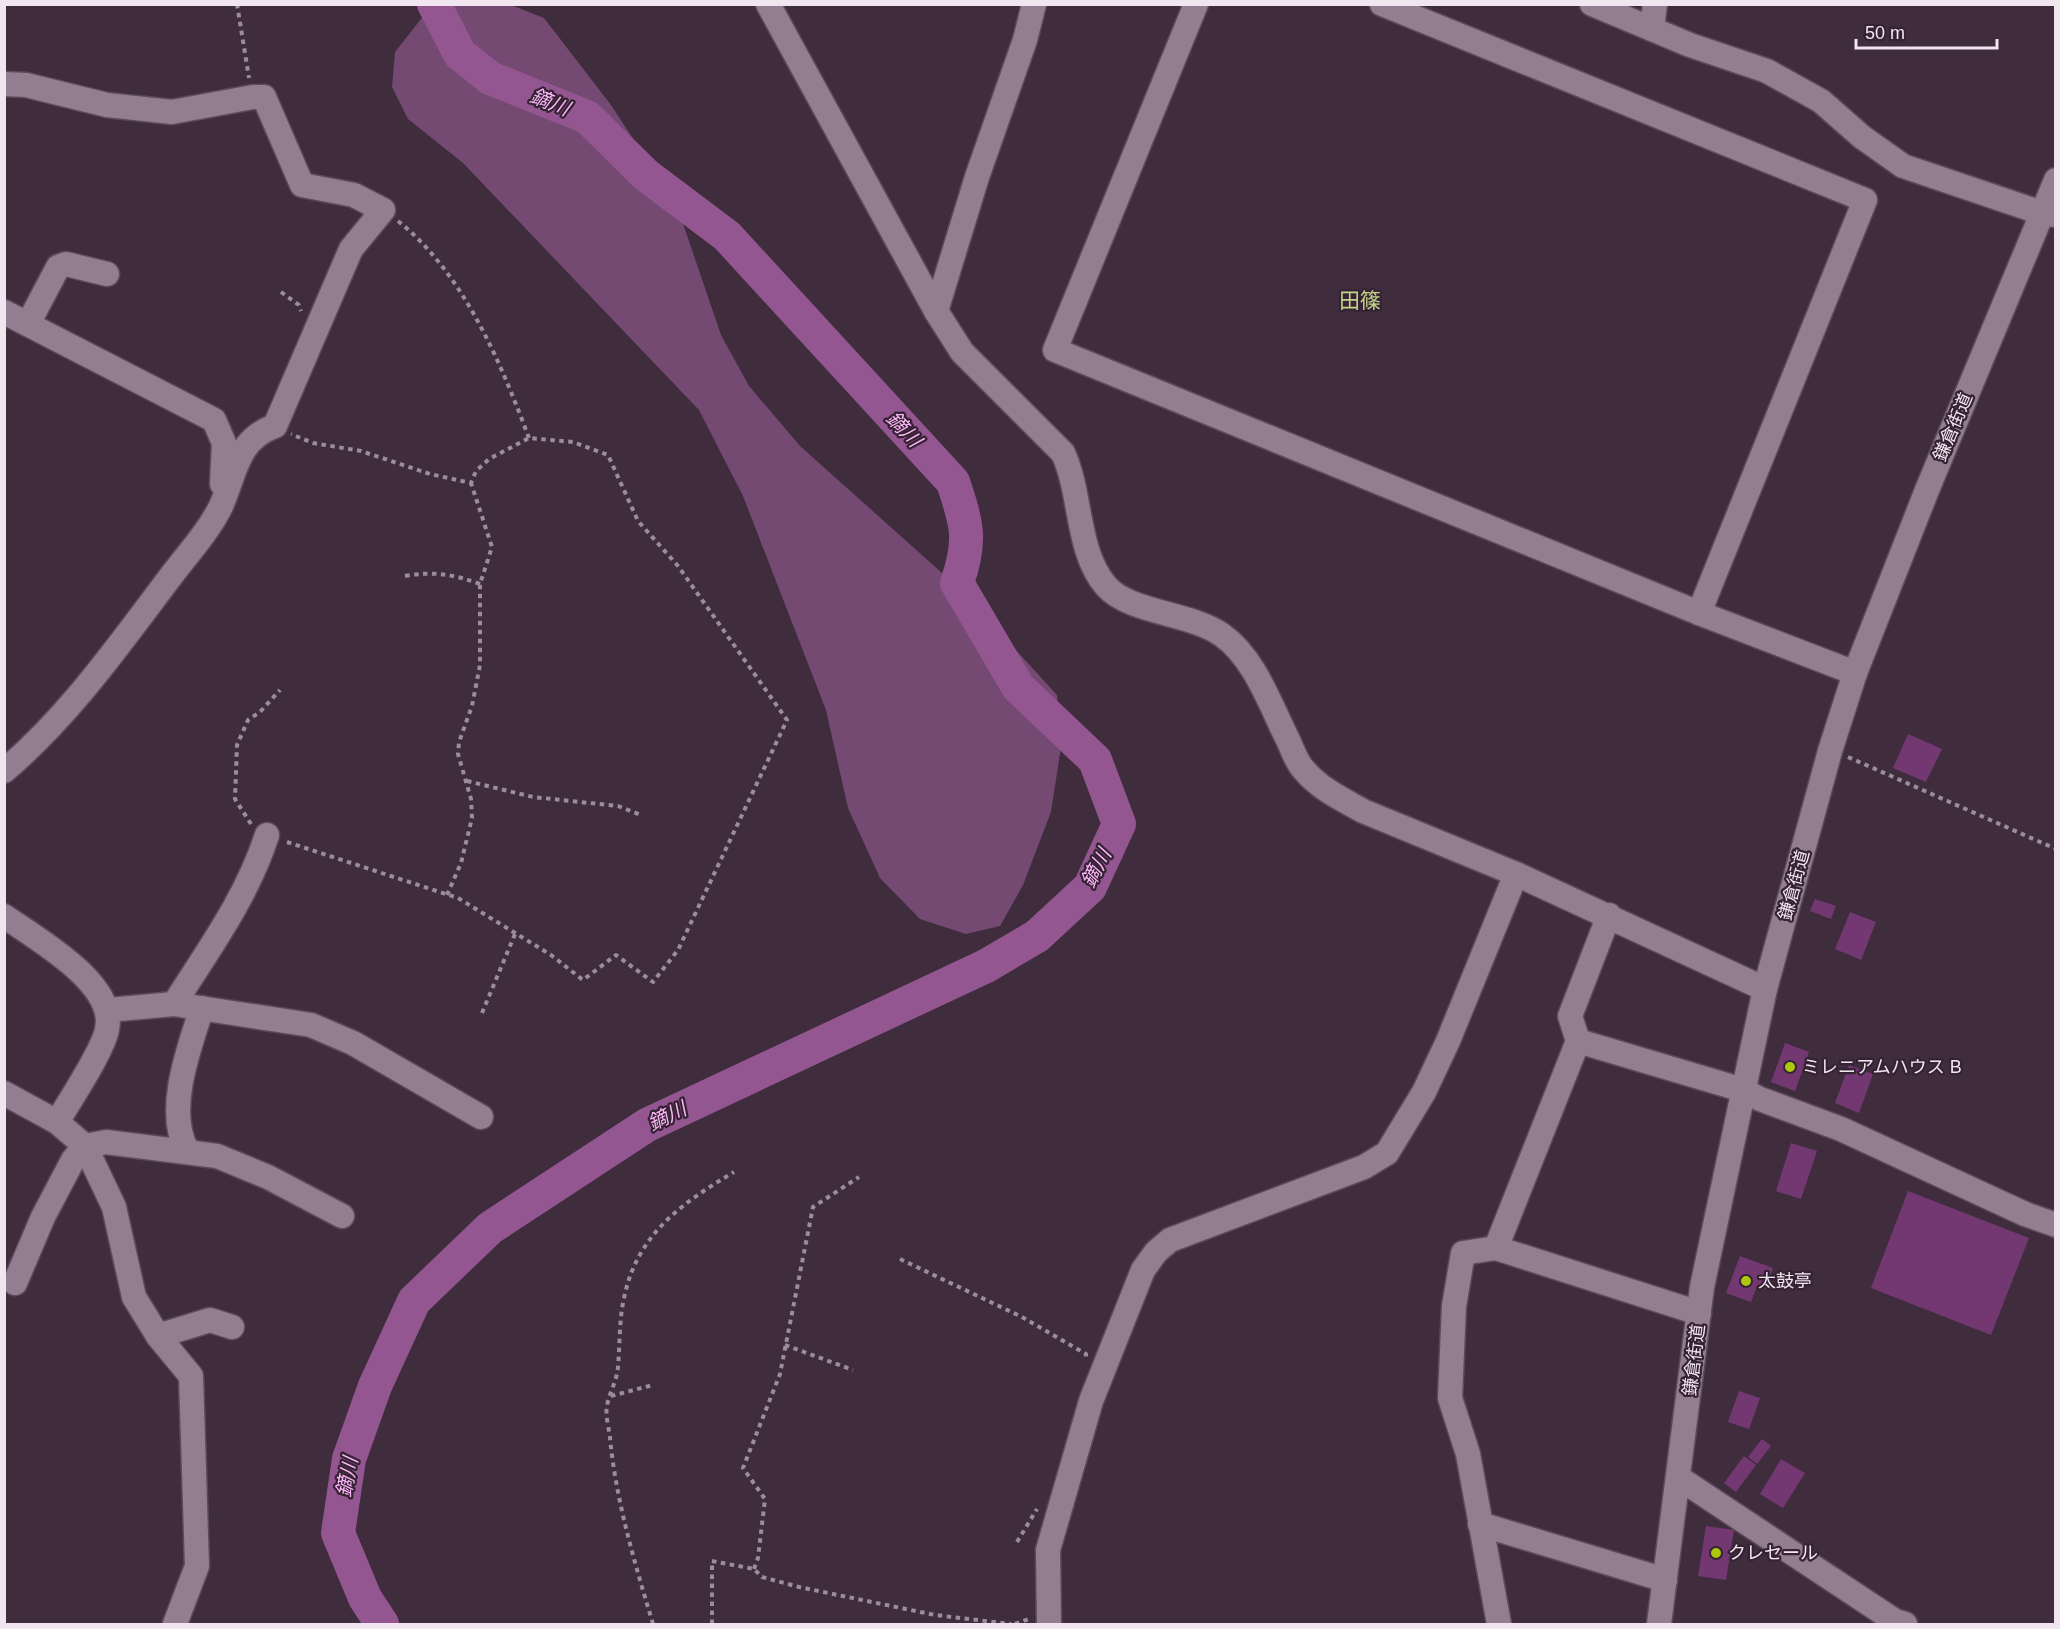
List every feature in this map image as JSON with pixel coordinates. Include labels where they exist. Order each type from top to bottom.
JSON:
[{"type":"street","points":[[768,4],[936,311],[962,352],[1063,453],[1073,475],[1087,545],[1094,567],[1107,587],[1123,599],[1188,619],[1222,635],[1249,663],[1303,769],[1329,793],[1364,811],[1609,915],[1765,989]]},
{"type":"street","points":[[936,311],[977,177],[1025,40],[1034,4]]},
{"type":"street","points":[[1196,4],[1055,350],[1700,613],[1855,673]]},
{"type":"street","points":[[1382,4],[1865,200],[1700,613]]},
{"type":"street","points":[[1592,4],[1652,29],[1767,71],[1821,101],[1862,137],[1903,166],[2049,214]]},
{"type":"street","points":[[1652,29],[1655,4]]},
{"type":"street","points":[[4,84],[26,86],[107,105],[172,112],[253,97],[264,98],[302,185],[354,195],[383,210],[351,249],[274,426],[258,432],[239,457],[220,507],[93,679],[47,732],[4,771]]},
{"type":"street","name":"鎌倉街道","points":[[1659,1624],[1699,1313],[1765,989],[1830,751],[1855,673],[1927,490],[2049,214],[2055,180]]},
{"type":"street","points":[[28,324],[58,267],[66,264],[107,274]]},
{"type":"street","points":[[4,312],[214,420],[224,443],[220,507]]},
{"type":"street","points":[[174,1004],[237,907],[267,835]]},
{"type":"street","points":[[1049,1624],[1048,1551],[1091,1401],[1143,1270],[1156,1252],[1170,1240],[1364,1167],[1387,1153],[1424,1092],[1448,1041],[1516,874]]},
{"type":"street","points":[[1496,1248],[1578,1041],[1570,1016],[1609,915]]},
{"type":"street","points":[[4,916],[71,963],[103,999],[108,1010],[107,1031],[57,1122]]},
{"type":"street","points":[[108,1010],[174,1004],[310,1025],[353,1043],[481,1117]]},
{"type":"street","points":[[187,1150],[182,1142],[179,1114],[182,1073],[202,1008]]},
{"type":"street","points":[[1578,1041],[1743,1090],[1760,1099],[1841,1129],[2025,1214],[2055,1225]]},
{"type":"street","points":[[4,1093],[57,1122],[85,1146],[114,1207],[134,1297],[158,1336],[191,1376],[196,1566],[175,1624]]},
{"type":"street","points":[[15,1283],[43,1216],[73,1160],[85,1146],[106,1142],[187,1150],[217,1156],[268,1177],[342,1216]]},
{"type":"street","points":[[1499,1624],[1468,1454],[1450,1398],[1454,1306],[1463,1253],[1496,1248],[1699,1313]]},
{"type":"street","points":[[158,1336],[210,1320],[232,1327]]},
{"type":"street","points":[[1679,1478],[1818,1571],[1905,1624]]},
{"type":"street","points":[[1480,1524],[1665,1580]]},
{"type":"path","points":[[237,4],[253,97]]},
{"type":"path","points":[[383,210],[426,246],[459,293],[490,343],[529,438]]},
{"type":"path","points":[[274,426],[313,443],[361,452],[430,474],[471,483]]},
{"type":"path","points":[[280,690],[260,712],[248,720],[237,745],[235,799],[253,827],[267,835],[447,895],[458,898],[551,955],[583,980],[616,955],[653,982],[678,950],[787,720],[678,566],[638,521],[608,455],[573,442],[529,438],[489,459],[476,471],[471,483],[492,547],[480,584],[480,665],[458,754],[467,781],[472,818],[461,863],[447,895]]},
{"type":"path","points":[[405,576],[440,573],[458,575],[480,584]]},
{"type":"path","points":[[1830,751],[1862,762],[2055,849]]},
{"type":"path","points":[[467,781],[533,797],[618,806],[641,815]]},
{"type":"path","points":[[482,1013],[515,934]]},
{"type":"path","points":[[653,1624],[629,1539],[611,1449],[606,1407],[617,1373],[624,1299],[631,1275],[648,1242],[686,1201],[734,1172]]},
{"type":"path","points":[[754,1569],[758,1558],[765,1499],[743,1468],[780,1374],[813,1207],[859,1177]]},
{"type":"path","points":[[900,1259],[1031,1322],[1086,1354],[1087,1366]]},
{"type":"path","points":[[785,1345],[853,1370]]},
{"type":"path","points":[[611,1396],[653,1384]]},
{"type":"path","points":[[712,1624],[712,1561],[754,1569],[762,1577],[799,1587],[946,1617],[1011,1624]]},
{"type":"shaded area","points":[[432,5],[511,5],[544,18],[611,105],[677,206],[721,335],[749,386],[800,446],[961,590],[1057,695],[1061,747],[1051,812],[1023,885],[1000,926],[966,934],[920,919],[880,878],[848,808],[826,710],[743,496],[699,410],[463,163],[408,119],[392,87],[395,52]]},
{"type":"building","points":[[1908,734],[1942,749],[1926,782],[1893,768]]},
{"type":"building","points":[[1815,899],[1836,906],[1831,919],[1810,911]]},
{"type":"building","points":[[1850,912],[1876,922],[1861,960],[1835,949]]},
{"type":"building","name":"ミレニアムハウス B","points":[[1785,1043],[1809,1052],[1795,1091],[1771,1082]]},
{"type":"building","points":[[1849,1065],[1873,1074],[1859,1113],[1835,1103]]},
{"type":"building","points":[[1791,1143],[1817,1151],[1801,1199],[1776,1191]]},
{"type":"building","points":[[1908,1191],[2029,1238],[1991,1335],[1871,1288]]},
{"type":"building","points":[[1740,1256],[1773,1268],[1766,1289],[1757,1286],[1751,1302],[1726,1293]]},
{"type":"building","points":[[1739,1391],[1760,1398],[1749,1429],[1728,1422]]},
{"type":"building","points":[[1762,1439],[1771,1446],[1757,1464],[1748,1457]]},
{"type":"building","points":[[1744,1456],[1756,1465],[1736,1492],[1724,1483]]},
{"type":"building","points":[[1781,1459],[1805,1473],[1783,1508],[1760,1494]]},
{"type":"building","name":"クレセール","points":[[1706,1526],[1734,1530],[1726,1580],[1698,1576]]},
{"type":"waterway","name":"鏑川","points":[[382,1624],[365,1598],[338,1533],[349,1459],[375,1386],[414,1301],[490,1228],[647,1125],[986,966],[1037,936],[1090,887],[1119,824],[1095,760],[1018,687],[957,583],[965,555],[966,532],[962,509],[953,482],[727,236],[646,175],[587,117],[490,78],[460,54],[434,4]]},
{"type":"place","name":"ミレニアムハウス B","points":[[1790,1067]]},
{"type":"place","name":"太鼓亭","points":[[1746,1281]]},
{"type":"place","name":"クレセール","points":[[1716,1553]]},
{"type":"district","name":"田篠","points":[[1360,300]]}]
